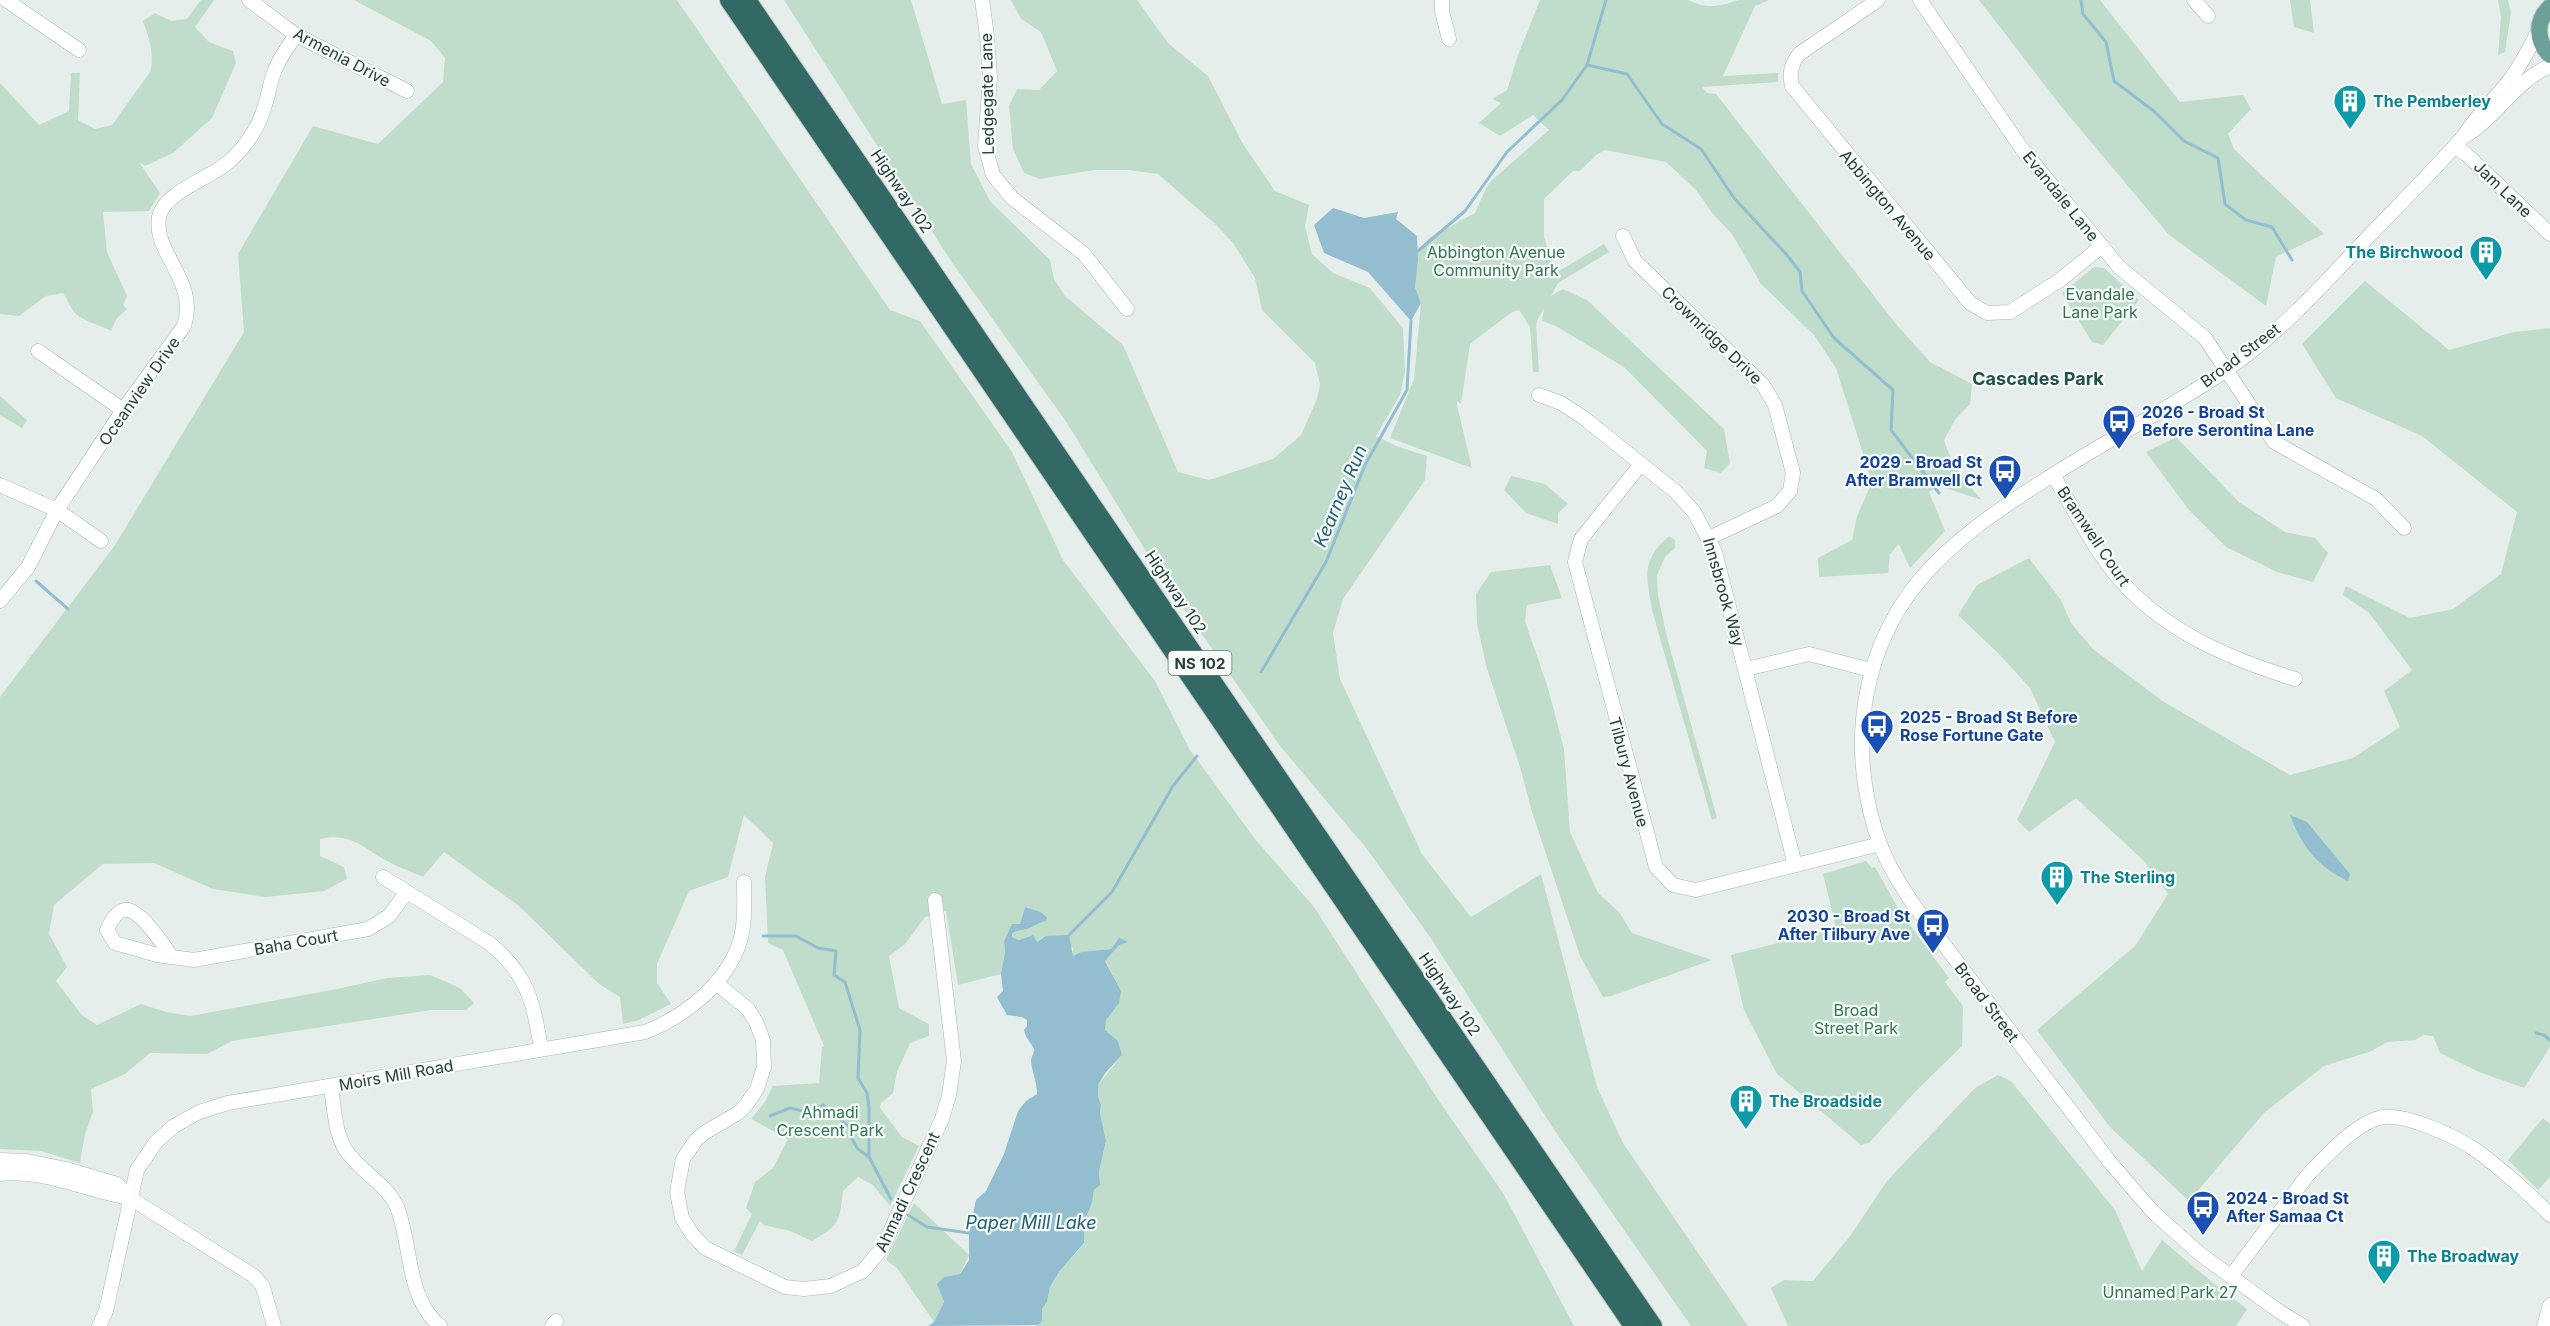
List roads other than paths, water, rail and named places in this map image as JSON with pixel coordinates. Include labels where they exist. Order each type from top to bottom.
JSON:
[{"type":"highway","name":"NS 102","points":[[729,0],[1633,1326]]},
{"type":"highway","name":"Highway 102","points":[[747,0],[1653,1326]]},
{"type":"main road","points":[[2535,0],[2543,19],[2540,39],[2550,55]]},
{"type":"street","points":[[6,0],[79,50]]},
{"type":"street","name":"Armenia Drive","points":[[249,0],[296,35],[407,91]]},
{"type":"street","name":"Ledgegate Lane","points":[[982,0],[990,77],[986,146],[993,175],[1006,194],[1084,254],[1127,309]]},
{"type":"street","points":[[1442,0],[1442,11],[1449,39]]},
{"type":"street","name":"Abbington Avenue","points":[[1878,0],[1799,54],[1792,63],[1790,75],[1792,86],[1970,303],[1987,313],[2010,312],[2060,280],[2102,246]]},
{"type":"street","name":"Evandale Lane","points":[[1920,0],[2022,149],[2127,274],[2205,338],[2274,442],[2376,499],[2404,528]]},
{"type":"street","points":[[2194,0],[2208,16]]},
{"type":"street","name":"Broad Street","points":[[2303,1326],[2200,1254],[2153,1212],[2109,1161],[1918,910],[1892,871],[1880,844],[1866,789],[1862,732],[1871,670],[1885,636],[1902,606],[1938,559],[1987,517],[2227,370],[2299,310],[2459,142],[2473,121],[2508,82],[2524,59],[2543,19]]},
{"type":"street","name":"Oceanview Drive","points":[[0,601],[28,567],[57,510],[123,410],[180,332],[186,319],[188,304],[185,292],[159,228],[161,210],[173,196],[219,171],[245,145],[263,112],[274,71],[296,35]]},
{"type":"street","name":"Broad Street","points":[[2459,142],[2480,127],[2536,72],[2550,66]]},
{"type":"street","name":"Jam Lane","points":[[2459,142],[2466,154],[2550,234]]},
{"type":"street","name":"Crownridge Drive","points":[[1623,236],[1635,261],[1763,385],[1775,405],[1792,473],[1790,491],[1776,506],[1709,538]]},
{"type":"street","points":[[38,351],[123,410]]},
{"type":"street","name":"Innsbrook Way","points":[[1539,395],[1561,403],[1584,418],[1686,501],[1709,538],[1715,552],[1796,865]]},
{"type":"street","name":"Tilbury Avenue","points":[[1641,464],[1581,539],[1575,562],[1652,860],[1667,881],[1689,890],[1705,889],[1880,844]]},
{"type":"street","name":"Bramwell Court","points":[[2053,475],[2106,560],[2123,583],[2144,604],[2180,629],[2243,663],[2295,679]]},
{"type":"street","points":[[0,485],[57,510],[101,541]]},
{"type":"street","points":[[1746,669],[1809,654],[1871,670]]},
{"type":"street","points":[[383,877],[489,943],[516,968],[532,1000],[541,1048]]},
{"type":"street","name":"Moirs Mill Road","points":[[99,1326],[106,1311],[137,1170],[156,1142],[174,1126],[191,1116],[228,1103],[645,1032],[671,1021],[686,1011],[716,983],[739,946],[744,916],[744,882]]},
{"type":"street","name":"Baha Court","points":[[170,955],[178,959],[211,958],[368,929],[389,916],[407,892]]},
{"type":"street","name":"Ahmadi Crescent","points":[[716,983],[748,1009],[756,1022],[763,1040],[764,1067],[757,1089],[746,1105],[738,1113],[704,1133],[696,1140],[683,1159],[677,1192],[682,1218],[705,1248],[785,1287],[810,1289],[838,1284],[863,1270],[883,1247],[942,1119],[949,1095],[953,1073],[953,1050],[935,900]]},
{"type":"street","points":[[331,1087],[337,1126],[344,1148],[391,1195],[400,1217],[416,1288],[424,1307],[440,1326]]},
{"type":"street","points":[[2231,1276],[2319,1163],[2360,1127],[2376,1118],[2390,1115],[2412,1119],[2476,1150],[2550,1215]]},
{"type":"street","points":[[0,1160],[117,1184],[130,1198],[254,1275],[263,1287],[274,1326]]},
{"type":"street","points":[[0,1174],[44,1169]]},
{"type":"street","points":[[2544,1326],[2550,1305]]},
{"type":"water","points":[[1333,208],[1364,218],[1398,212],[1396,219],[1417,236],[1418,260],[1415,287],[1421,303],[1411,321],[1368,272],[1324,253],[1314,225]]},
{"type":"water","points":[[2290,815],[2307,822],[2350,874],[2348,881],[2328,870],[2312,855],[2300,837]]},
{"type":"water","name":"Paper Mill Lake","points":[[1025,907],[1047,917],[1046,921],[1012,933],[1012,937],[1019,940],[1033,935],[1037,942],[1046,936],[1069,935],[1073,956],[1081,952],[1111,949],[1119,938],[1128,942],[1119,945],[1105,961],[1121,991],[1119,1003],[1106,1020],[1105,1030],[1118,1041],[1122,1055],[1106,1072],[1098,1085],[1100,1113],[1106,1141],[1099,1172],[1100,1185],[1094,1190],[1092,1203],[1085,1220],[1084,1243],[1059,1272],[1050,1287],[1047,1302],[1042,1309],[1042,1321],[1038,1325],[928,1326],[934,1322],[944,1302],[937,1284],[944,1277],[960,1274],[969,1260],[969,1233],[976,1200],[986,1191],[1004,1154],[1018,1111],[1026,1101],[1037,1094],[1031,1061],[1034,1049],[1024,1030],[1027,1020],[1007,1015],[997,997],[1003,991],[1001,974],[1005,951],[1004,942],[1012,924],[1020,924]]},
{"type":"waterway","name":"Kearney Run","points":[[1418,251],[1465,211],[1507,152],[1562,100],[1587,65],[1606,0]]},
{"type":"waterway","points":[[2081,0],[2083,14],[2106,42],[2114,81],[2155,112],[2184,141],[2218,158],[2225,204],[2246,220],[2272,227],[2292,260]]},
{"type":"waterway","points":[[1587,65],[1627,74],[1662,124],[1701,149],[1734,198],[1800,272],[1802,291],[1834,338],[1893,390],[1891,430],[1939,493]]},
{"type":"waterway","name":"Kearney Run","points":[[1261,672],[1326,562],[1365,465],[1407,390],[1411,321]]},
{"type":"waterway","points":[[36,581],[68,609]]},
{"type":"waterway","name":"Kearney Run","points":[[1069,935],[1112,892],[1173,786],[1197,756]]},
{"type":"waterway","points":[[763,936],[796,936],[818,948],[836,951],[834,975],[845,982],[860,1030],[858,1078],[867,1093],[869,1107],[869,1157]]},
{"type":"waterway","points":[[2536,1033],[2550,1040]]},
{"type":"waterway","points":[[770,1116],[790,1108],[812,1113],[823,1105],[849,1127],[852,1139],[858,1149],[869,1157],[891,1199]]},
{"type":"waterway","points":[[908,1215],[927,1227],[969,1233]]},
{"type":"place","name":"The Pemberley","points":[[2350,130]]},
{"type":"place","name":"The Birchwood","points":[[2486,281]]},
{"type":"place","name":"2026 - Broad St Before Serontina Lane","points":[[2119,450]]},
{"type":"place","name":"2029 - Broad St After Bramwell Ct","points":[[2005,500]]},
{"type":"place","name":"2025 - Broad St Before Rose Fortune Gate","points":[[1877,755]]},
{"type":"place","name":"The Sterling","points":[[2057,906]]},
{"type":"place","name":"2030 - Broad St After Tilbury Ave","points":[[1933,954]]},
{"type":"place","name":"The Broadside","points":[[1746,1130]]},
{"type":"place","name":"2024 - Broad St After Samaa Ct","points":[[2203,1236]]},
{"type":"place","name":"The Broadway","points":[[2384,1285]]},
{"type":"district","name":"Cascades Park","points":[[2038,378]]},
{"type":"park label","name":"Abbington Avenue Community Park","points":[[1496,261]]},
{"type":"park label","name":"Evandale Lane Park","points":[[2100,303]]},
{"type":"park label","name":"Broad Street Park","points":[[1856,1019]]},
{"type":"park label","name":"Ahmadi Crescent Park","points":[[830,1121]]},
{"type":"park label","name":"Unnamed Park 27","points":[[2170,1292]]}]
